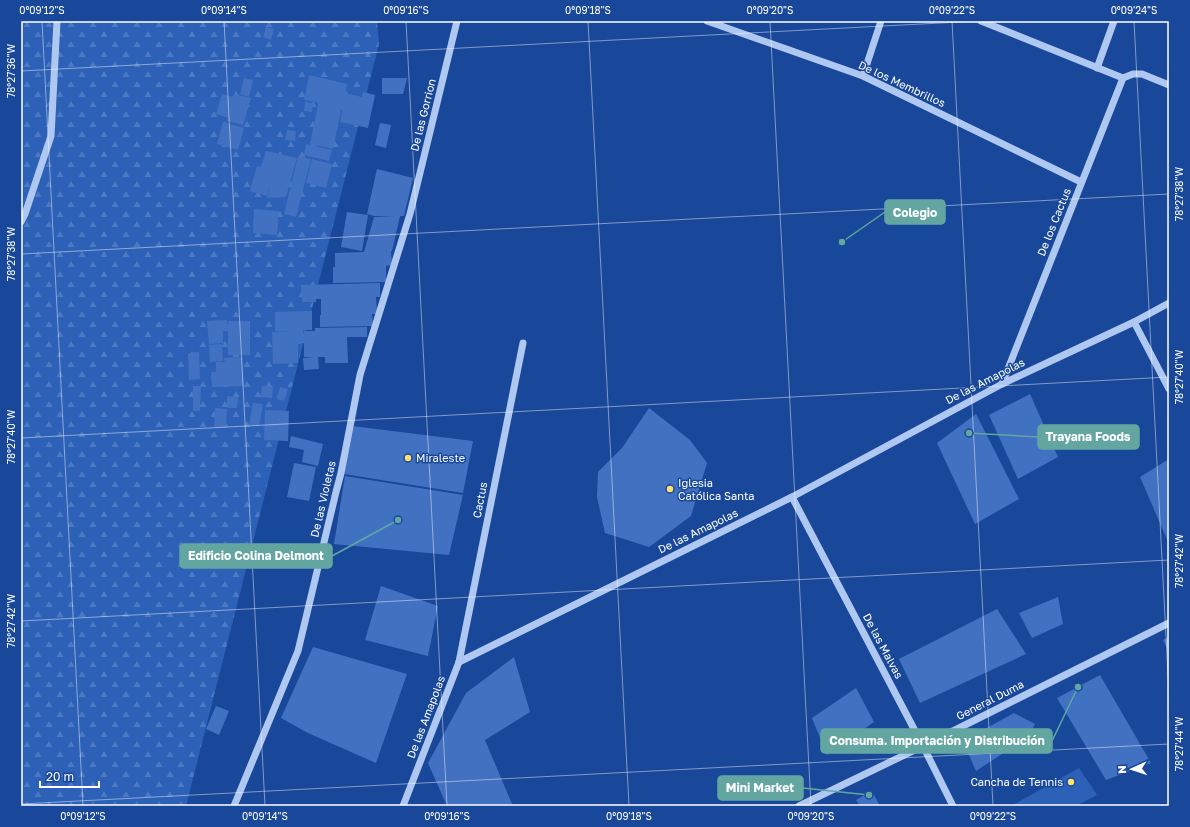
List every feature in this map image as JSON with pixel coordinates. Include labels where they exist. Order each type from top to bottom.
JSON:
[{"type":"street","points":[[21,222],[51,136],[57,21]]},
{"type":"street","name":"De las Gorrion","points":[[410,214],[457,21]]},
{"type":"street","name":"De los Membrillos","points":[[707,21],[863,76],[1081,182]]},
{"type":"street","points":[[863,76],[881,21]]},
{"type":"street","points":[[981,21],[1123,78],[1133,74],[1142,74],[1169,85]]},
{"type":"street","points":[[1097,68],[1114,21]]},
{"type":"street","name":"De los Cactus","points":[[1002,384],[1123,78]]},
{"type":"street","name":"De las Violetas","points":[[234,806],[298,651],[341,473],[360,374],[410,214]]},
{"type":"street","name":"De las Amapolas","points":[[403,806],[459,662],[792,497],[1002,384],[1134,322],[1169,303]]},
{"type":"street","points":[[1134,322],[1169,390]]},
{"type":"street","name":"Cactus","points":[[459,662],[523,343]]},
{"type":"street","name":"De las Malvas","points":[[792,497],[953,806]]},
{"type":"street","name":"General Duma","points":[[799,806],[1169,623]]},
{"type":"green space","points":[[21,21],[377,21],[379,44],[186,806],[21,806]]},
{"type":"green space","name":"Cancha de Tennis","points":[[1079,768],[1097,795],[1076,806],[1011,806]]},
{"type":"building","points":[[266,27],[274,29],[271,40],[263,37]]},
{"type":"building","points":[[309,75],[347,84],[345,93],[362,97],[363,92],[375,95],[368,128],[340,122],[341,110],[333,149],[310,144],[318,105],[317,102],[304,100]]},
{"type":"building","points":[[244,78],[253,80],[249,97],[240,94]]},
{"type":"building","points":[[382,78],[407,78],[403,94],[382,94]]},
{"type":"building","points":[[222,94],[233,97],[234,94],[251,98],[243,125],[227,121],[228,118],[216,114]]},
{"type":"building","points":[[305,102],[313,103],[312,112],[304,111]]},
{"type":"building","points":[[223,122],[244,128],[238,150],[217,144]]},
{"type":"building","points":[[380,123],[391,125],[386,148],[375,145]]},
{"type":"building","points":[[287,130],[296,131],[295,141],[285,140]]},
{"type":"building","points":[[306,144],[332,150],[329,161],[304,155]]},
{"type":"building","points":[[266,151],[297,158],[286,197],[267,198],[272,179],[267,196],[250,191],[257,166],[261,167]]},
{"type":"building","points":[[298,156],[311,159],[296,217],[284,214]]},
{"type":"building","points":[[312,159],[332,164],[326,188],[306,183]]},
{"type":"building","points":[[377,169],[413,178],[404,216],[400,216],[391,251],[392,265],[386,266],[386,282],[333,283],[335,253],[364,252],[374,217],[396,216],[374,216],[367,214]]},
{"type":"building","points":[[254,209],[279,211],[277,235],[253,233]]},
{"type":"building","points":[[347,212],[368,215],[362,251],[341,247]]},
{"type":"building","points":[[380,283],[380,297],[376,297],[377,314],[372,314],[373,326],[320,327],[321,299],[316,299],[316,302],[302,302],[301,285]]},
{"type":"building","points":[[312,311],[312,330],[303,330],[303,339],[304,331],[315,331],[315,328],[367,327],[367,337],[347,337],[348,363],[325,363],[325,357],[318,357],[319,369],[304,370],[303,358],[315,357],[304,357],[304,343],[298,344],[298,363],[273,364],[272,332],[289,331],[275,331],[275,312]]},
{"type":"building","points":[[227,320],[228,331],[223,331],[223,343],[209,344],[207,321]]},
{"type":"building","points":[[228,321],[250,321],[250,355],[228,355]]},
{"type":"building","points":[[222,344],[223,361],[210,362],[209,345]]},
{"type":"building","points":[[199,352],[200,379],[189,380],[188,353]]},
{"type":"building","points":[[242,357],[244,386],[212,387],[211,372],[216,372],[216,362],[225,362],[224,358]]},
{"type":"building","points":[[193,386],[201,386],[200,411],[193,411]]},
{"type":"building","points":[[262,386],[273,387],[272,398],[261,397]]},
{"type":"building","points":[[280,387],[288,389],[284,401],[277,399]]},
{"type":"building","points":[[1030,394],[1058,457],[1018,479],[989,415]]},
{"type":"building","points":[[227,396],[238,397],[237,408],[227,408]]},
{"type":"building","points":[[253,403],[263,404],[259,426],[249,425]]},
{"type":"building","points":[[215,408],[227,409],[226,428],[214,427]]},
{"type":"building","points":[[649,408],[690,440],[707,463],[691,516],[649,547],[605,533],[597,497],[598,472],[622,448]]},
{"type":"building","points":[[265,410],[289,411],[288,441],[264,440]]},
{"type":"building","points":[[976,414],[1019,499],[975,524],[937,443]]},
{"type":"building","name":"Miraleste","points":[[352,426],[473,441],[463,493],[344,474]]},
{"type":"building","points":[[291,436],[323,444],[318,466],[302,462],[304,450],[289,447]]},
{"type":"building","points":[[1169,459],[1169,544],[1140,477]]},
{"type":"building","points":[[294,463],[316,467],[309,501],[287,497]]},
{"type":"building","points":[[345,476],[463,495],[449,555],[334,544]]},
{"type":"building","points":[[381,586],[438,606],[428,656],[365,640]]},
{"type":"building","points":[[1058,597],[1063,624],[1032,638],[1019,613]]},
{"type":"building","points":[[997,609],[1026,654],[920,703],[899,659]]},
{"type":"building","points":[[1169,637],[1169,652],[1163,640]]},
{"type":"building","points":[[313,647],[407,674],[376,763],[308,733],[281,718]]},
{"type":"building","points":[[514,657],[530,712],[485,740],[512,804],[507,806],[447,806],[428,763],[466,693]]},
{"type":"building","points":[[1100,675],[1151,763],[1106,780],[1057,698]]},
{"type":"building","points":[[856,688],[874,722],[827,755],[812,718]]},
{"type":"building","points":[[216,706],[229,711],[219,735],[206,729]]},
{"type":"building","points":[[1014,713],[1035,724],[1028,737],[976,771],[963,741]]},
{"type":"building","points":[[872,791],[880,806],[860,806],[856,800]]},
{"type":"place","name":"Colegio","points":[[842,242]]},
{"type":"place","name":"Trayana Foods","points":[[969,433]]},
{"type":"place","name":"Miraleste","points":[[408,458]]},
{"type":"place","name":"Iglesia Católica Santa","points":[[670,489]]},
{"type":"place","name":"Edificio Colina Delmont","points":[[398,520]]},
{"type":"place","name":"Consuma. Importación y Distribución","points":[[1078,687]]},
{"type":"place","name":"Cancha de Tennis","points":[[1071,782]]},
{"type":"place","name":"Mini Market","points":[[869,795]]}]
